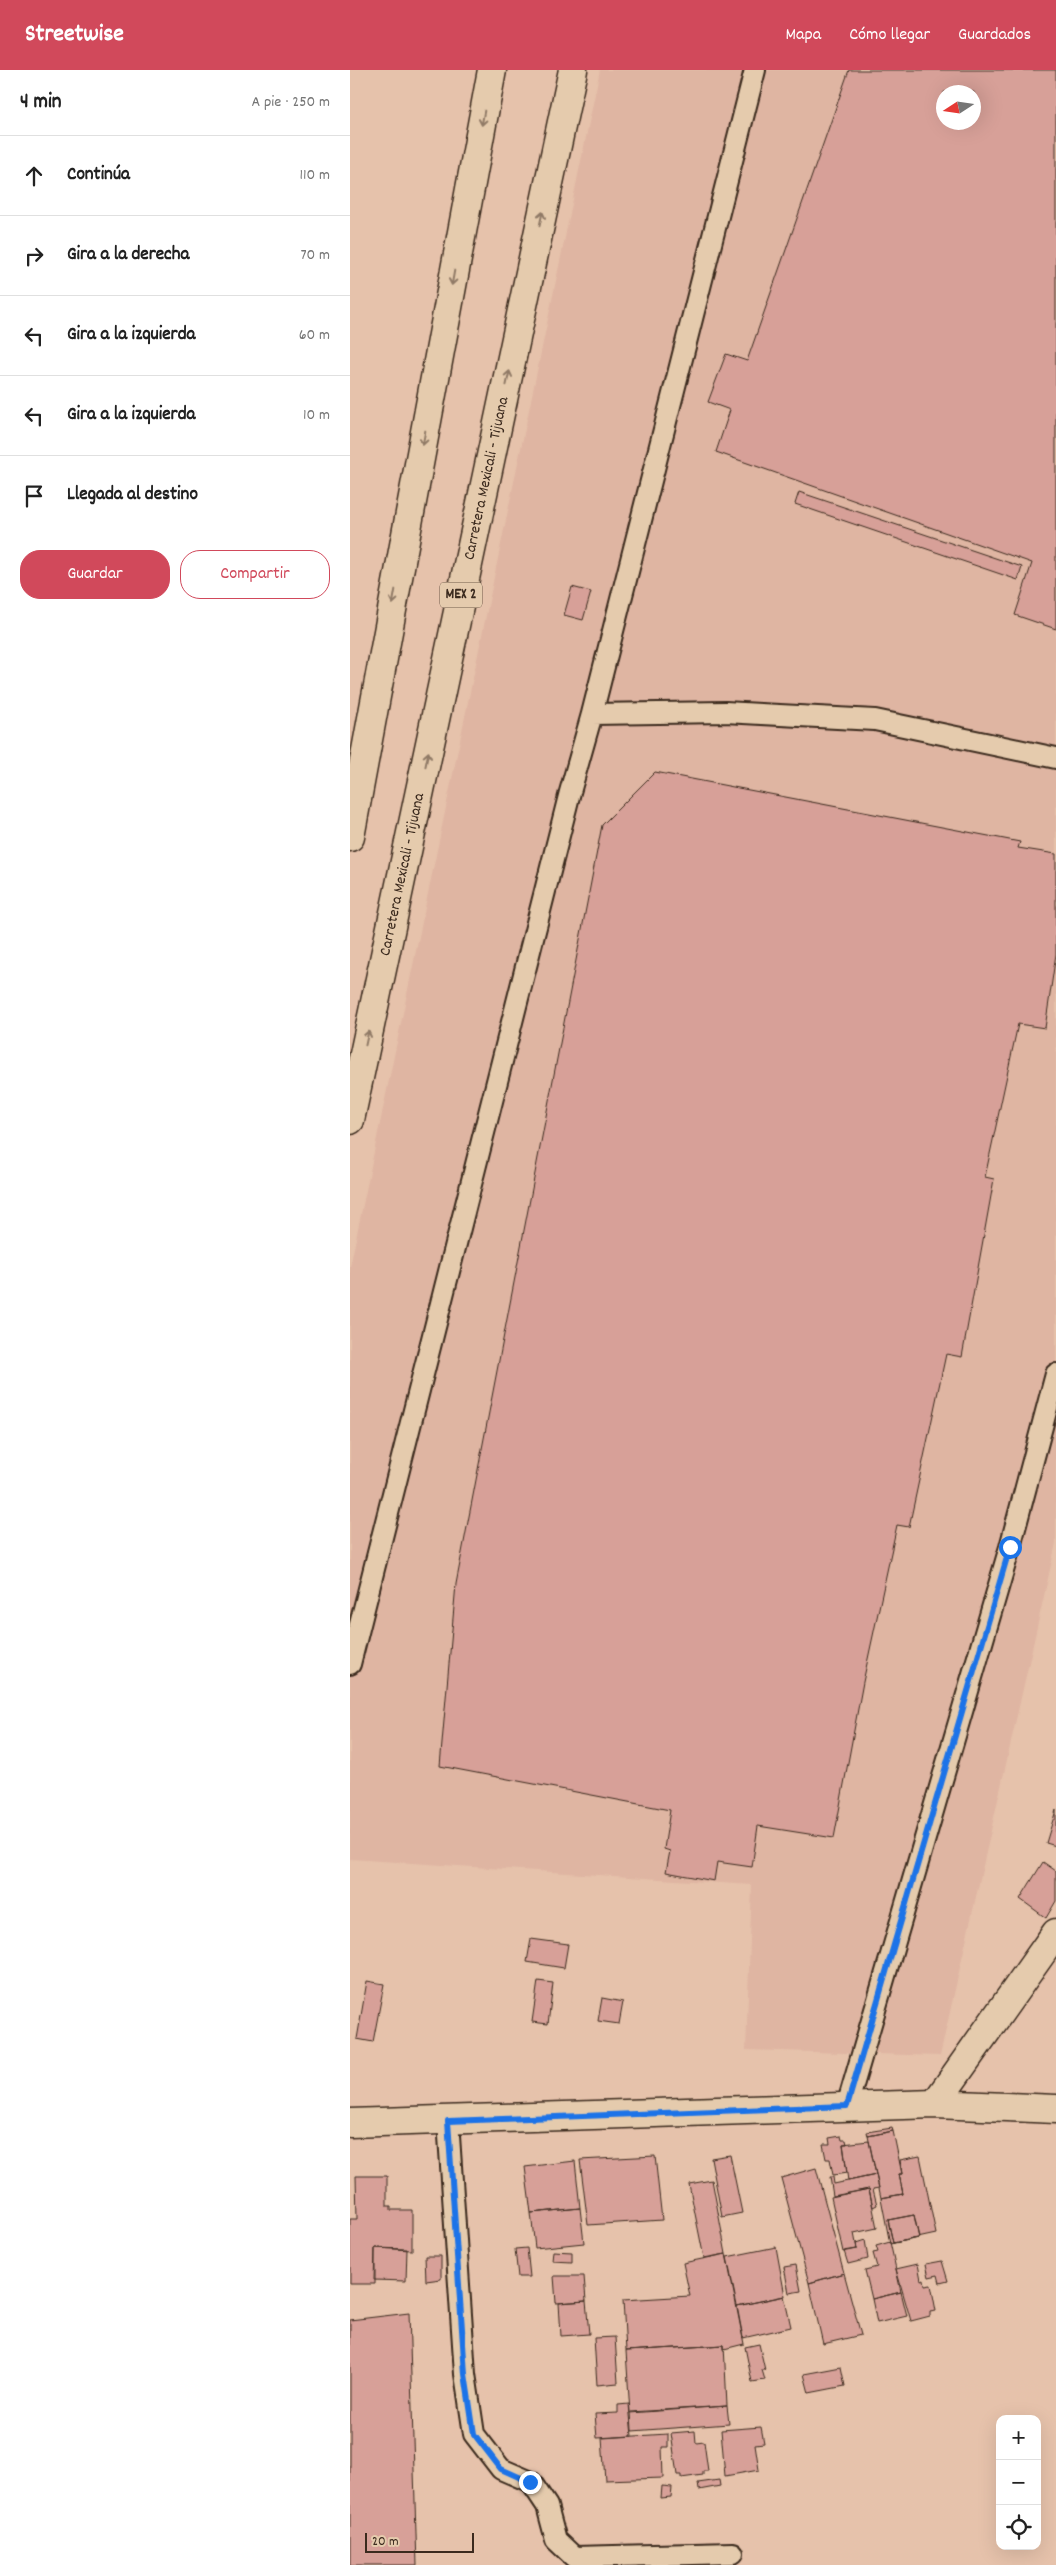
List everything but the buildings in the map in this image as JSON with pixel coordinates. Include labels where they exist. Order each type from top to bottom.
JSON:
[{"type":"main road","points":[[350,837],[492,70]]},
{"type":"main road","name":"Carretera Mexicali - Tijuana","points":[[350,1120],[573,70]]},
{"type":"main road","points":[[934,2104],[1056,1933]]},
{"type":"main road","points":[[350,2123],[934,2104],[1056,2109]]},
{"type":"lane","points":[[350,1664],[755,70]]},
{"type":"lane","points":[[592,714],[725,712],[875,720],[1056,758]]},
{"type":"lane","points":[[847,2106],[1010,1547],[1056,1374]]},
{"type":"lane","points":[[448,2121],[465,2374],[474,2434],[501,2469],[530,2482],[547,2506],[556,2540],[574,2557],[733,2553]]},
{"type":"shaded area","points":[[600,70],[1056,70],[1056,1543],[940,2056],[746,2050],[752,1885],[350,1859],[350,1267]]},
{"type":"route","points":[[530,2482],[501,2469],[474,2434],[465,2374],[448,2121],[847,2106],[1010,1547]]}]
